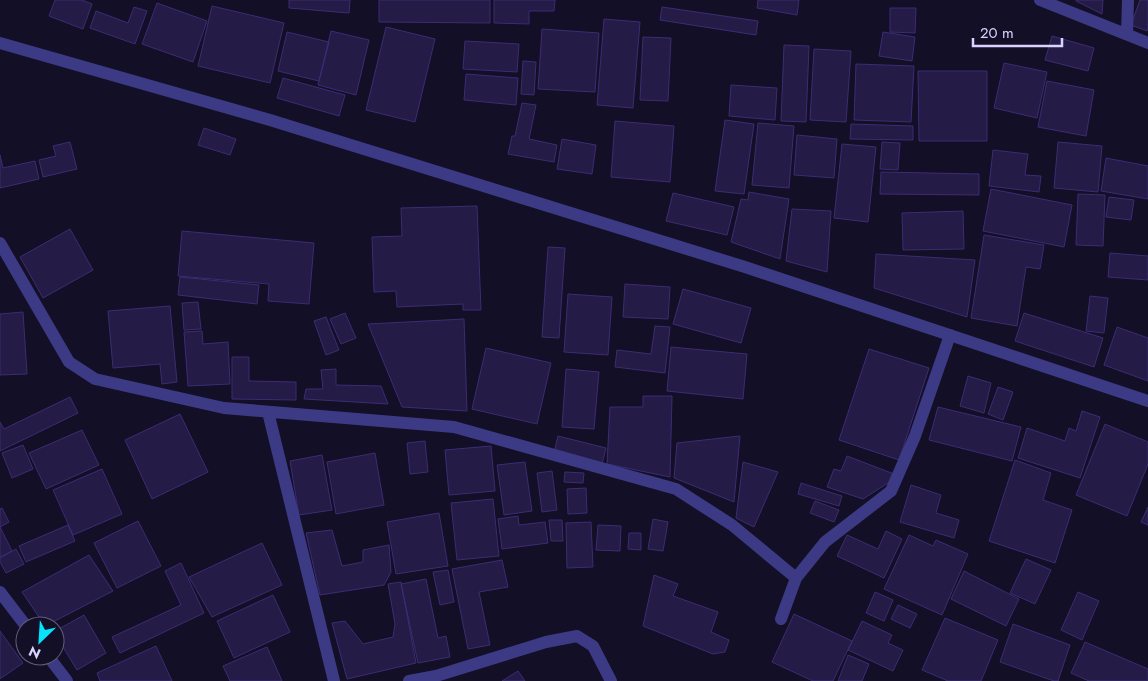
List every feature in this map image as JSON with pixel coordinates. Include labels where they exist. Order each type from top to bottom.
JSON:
[{"type":"street","points":[[1040,0],[1148,43]]},
{"type":"street","points":[[1127,34],[1128,0]]},
{"type":"street","points":[[0,43],[270,120],[745,267],[1148,401]]},
{"type":"street","points":[[0,244],[69,362],[95,379],[224,408],[454,427],[676,489],[732,525],[796,578]]},
{"type":"street","points":[[781,619],[796,578],[825,542],[892,491],[916,436],[950,335]]},
{"type":"street","points":[[268,412],[334,681]]},
{"type":"street","points":[[0,592],[18,616]]},
{"type":"street","points":[[409,681],[436,676],[546,642],[576,636],[593,646],[611,681]]},
{"type":"street","points":[[56,666],[67,681]]},
{"type":"building","points":[[55,0],[82,0],[92,4],[83,29],[49,16]]},
{"type":"building","points":[[289,0],[350,0],[349,13],[289,8]]},
{"type":"building","points":[[379,0],[490,0],[490,23],[379,22]]},
{"type":"building","points":[[494,0],[555,0],[554,11],[529,11],[529,24],[494,23]]},
{"type":"building","points":[[758,0],[799,0],[797,15],[757,8]]},
{"type":"building","points":[[1103,0],[1102,14],[1076,1]]},
{"type":"building","points":[[1140,0],[1148,0],[1147,31],[1131,25]]},
{"type":"building","points":[[157,3],[207,21],[193,62],[142,44]]},
{"type":"building","points":[[212,6],[284,23],[270,83],[198,66]]},
{"type":"building","points":[[134,7],[147,11],[135,44],[90,28],[96,11],[128,23]]},
{"type":"building","points":[[662,7],[758,21],[756,35],[660,20]]},
{"type":"building","points":[[890,8],[916,8],[915,33],[890,32]]},
{"type":"building","points":[[604,19],[640,22],[633,108],[597,105]]},
{"type":"building","points":[[386,27],[435,39],[415,122],[366,110]]},
{"type":"building","points":[[542,29],[599,33],[595,92],[538,89]]},
{"type":"building","points":[[331,31],[369,40],[356,95],[318,85]]},
{"type":"building","points":[[287,32],[329,42],[319,81],[278,71]]},
{"type":"building","points":[[883,32],[915,37],[912,61],[879,56]]},
{"type":"building","points":[[1052,36],[1094,48],[1088,71],[1045,60]]},
{"type":"building","points":[[643,37],[671,38],[668,101],[640,100]]},
{"type":"building","points":[[465,41],[519,44],[517,72],[463,69]]},
{"type":"building","points":[[784,45],[809,46],[806,122],[781,121]]},
{"type":"building","points":[[814,49],[851,51],[846,122],[810,120]]},
{"type":"building","points":[[523,61],[536,62],[534,95],[521,94]]},
{"type":"building","points":[[1004,63],[1047,72],[1037,118],[994,108]]},
{"type":"building","points":[[856,64],[914,66],[911,122],[854,120]]},
{"type":"building","points":[[918,71],[987,71],[987,141],[919,141]]},
{"type":"building","points":[[466,74],[518,78],[516,105],[464,100]]},
{"type":"building","points":[[283,78],[345,95],[339,116],[277,98]]},
{"type":"building","points":[[1047,81],[1094,90],[1086,136],[1038,127]]},
{"type":"building","points":[[731,85],[777,88],[775,120],[729,116]]},
{"type":"building","points":[[522,103],[536,105],[529,139],[557,145],[554,162],[508,154],[512,136],[515,136]]},
{"type":"building","points":[[725,120],[754,124],[744,194],[715,191]]},
{"type":"building","points":[[615,121],[674,126],[670,182],[611,177]]},
{"type":"building","points":[[758,123],[794,126],[789,188],[752,185]]},
{"type":"building","points":[[851,124],[913,126],[913,140],[850,139]]},
{"type":"building","points":[[204,128],[236,139],[230,155],[198,145]]},
{"type":"building","points":[[797,135],[837,139],[834,178],[794,175]]},
{"type":"building","points":[[562,139],[596,145],[592,174],[557,169]]},
{"type":"building","points":[[70,142],[77,169],[43,177],[39,160],[56,156],[53,146]]},
{"type":"building","points":[[882,142],[900,143],[898,170],[880,169]]},
{"type":"building","points":[[1058,142],[1102,146],[1098,192],[1054,188]]},
{"type":"building","points":[[842,144],[876,147],[868,222],[834,218]]},
{"type":"building","points":[[993,150],[1028,154],[1025,175],[1041,176],[1039,192],[989,186]]},
{"type":"building","points":[[0,155],[3,168],[35,161],[39,179],[0,188]]},
{"type":"building","points":[[1106,158],[1148,166],[1148,199],[1101,191]]},
{"type":"building","points":[[881,172],[979,174],[979,195],[880,194]]},
{"type":"building","points":[[991,189],[1072,205],[1064,247],[983,231]]},
{"type":"building","points":[[749,192],[789,199],[780,259],[731,242],[741,199],[748,200]]},
{"type":"building","points":[[673,193],[734,207],[727,235],[666,221]]},
{"type":"building","points":[[1078,194],[1105,195],[1103,246],[1076,245]]},
{"type":"building","points":[[1109,197],[1134,200],[1131,220],[1106,217]]},
{"type":"building","points":[[477,206],[481,310],[463,310],[463,304],[397,307],[396,291],[374,292],[372,237],[402,236],[401,208]]},
{"type":"building","points":[[792,209],[831,211],[827,272],[786,261]]},
{"type":"building","points":[[963,211],[964,249],[903,250],[902,213]]},
{"type":"building","points":[[70,229],[93,270],[43,298],[20,257]]},
{"type":"building","points":[[182,231],[314,243],[309,304],[268,301],[269,284],[178,276]]},
{"type":"building","points":[[984,235],[1044,245],[1040,269],[1026,267],[1017,326],[971,318]]},
{"type":"building","points":[[548,247],[565,248],[559,338],[542,337]]},
{"type":"building","points":[[1110,253],[1148,256],[1148,280],[1108,277]]},
{"type":"building","points":[[876,254],[975,260],[967,317],[874,288]]},
{"type":"building","points":[[180,277],[259,285],[257,304],[178,295]]},
{"type":"building","points":[[625,284],[670,287],[668,319],[623,317]]},
{"type":"building","points":[[683,289],[751,308],[741,343],[673,324]]},
{"type":"building","points":[[568,294],[612,297],[608,355],[564,352]]},
{"type":"building","points":[[1090,296],[1108,298],[1104,333],[1086,331]]},
{"type":"building","points":[[198,302],[201,329],[184,330],[182,303]]},
{"type":"building","points":[[170,306],[177,382],[162,384],[160,364],[113,368],[108,311]]},
{"type":"building","points":[[23,312],[27,374],[0,375],[0,314]]},
{"type":"building","points":[[345,313],[356,338],[341,344],[330,319]]},
{"type":"building","points":[[1024,313],[1103,338],[1094,367],[1015,341]]},
{"type":"building","points":[[326,317],[339,350],[326,355],[314,321]]},
{"type":"building","points":[[464,319],[467,411],[402,407],[368,324]]},
{"type":"building","points":[[655,326],[670,327],[665,373],[615,367],[617,350],[651,354]]},
{"type":"building","points":[[1117,327],[1148,338],[1148,381],[1104,365]]},
{"type":"building","points":[[202,331],[203,344],[228,342],[230,384],[188,386],[184,332]]},
{"type":"building","points":[[671,347],[747,354],[743,399],[667,391]]},
{"type":"building","points":[[486,348],[551,363],[537,424],[472,409]]},
{"type":"building","points":[[869,349],[929,368],[899,460],[839,440]]},
{"type":"building","points":[[232,357],[249,357],[249,381],[296,382],[296,400],[232,399]]},
{"type":"building","points":[[336,369],[336,385],[381,386],[388,404],[304,399],[306,389],[323,389],[321,370]]},
{"type":"building","points":[[566,369],[599,372],[594,429],[562,427]]},
{"type":"building","points":[[968,376],[991,383],[984,413],[960,406]]},
{"type":"building","points":[[998,387],[1013,392],[1003,420],[988,414]]},
{"type":"building","points":[[643,396],[672,396],[670,477],[607,464],[610,407],[643,407]]},
{"type":"building","points":[[70,397],[78,413],[0,451],[0,422],[4,429]]},
{"type":"building","points":[[938,407],[1021,427],[1012,461],[929,440]]},
{"type":"building","points":[[1082,411],[1100,417],[1080,478],[1018,458],[1027,428],[1065,441],[1069,428],[1076,431]]},
{"type":"building","points":[[180,414],[208,472],[152,499],[125,440]]},
{"type":"building","points":[[1105,424],[1148,442],[1148,464],[1127,516],[1076,495]]},
{"type":"building","points":[[82,430],[99,465],[46,489],[29,453]]},
{"type":"building","points":[[558,436],[606,448],[602,464],[554,453]]},
{"type":"building","points":[[740,436],[734,502],[674,478],[677,443]]},
{"type":"building","points":[[425,441],[428,472],[410,474],[407,443]]},
{"type":"building","points":[[23,445],[33,469],[12,478],[2,453]]},
{"type":"building","points":[[491,446],[495,491],[449,495],[445,450]]},
{"type":"building","points":[[375,453],[384,505],[336,514],[327,462]]},
{"type":"building","points":[[322,455],[332,510],[299,515],[290,461]]},
{"type":"building","points":[[847,456],[894,474],[891,481],[863,499],[827,487],[834,469],[841,471]]},
{"type":"building","points":[[1015,460],[1051,473],[1043,500],[1072,510],[1055,563],[989,541]]},
{"type":"building","points":[[525,462],[532,511],[504,515],[497,465]]},
{"type":"building","points":[[743,462],[778,472],[754,527],[736,518]]},
{"type":"building","points":[[102,469],[122,514],[73,535],[53,490]]},
{"type":"building","points":[[552,471],[557,510],[542,512],[537,473]]},
{"type":"building","points":[[565,472],[584,473],[583,483],[564,482]]},
{"type":"building","points":[[801,483],[842,496],[839,506],[798,494]]},
{"type":"building","points":[[911,485],[941,495],[936,513],[959,520],[954,538],[900,522]]},
{"type":"building","points":[[586,488],[587,513],[568,514],[567,489]]},
{"type":"building","points":[[493,499],[499,556],[457,560],[451,503]]},
{"type":"building","points":[[815,501],[839,510],[834,522],[810,513]]},
{"type":"building","points":[[1148,507],[1148,525],[1141,522]]},
{"type":"building","points":[[2,508],[9,522],[0,527],[0,509]]},
{"type":"building","points":[[439,513],[448,566],[396,574],[387,522]]},
{"type":"building","points":[[518,516],[519,525],[545,522],[548,543],[502,549],[498,519]]},
{"type":"building","points":[[653,519],[668,522],[663,551],[648,549]]},
{"type":"building","points":[[549,520],[562,520],[563,541],[551,541]]},
{"type":"building","points":[[138,521],[161,566],[117,588],[94,543]]},
{"type":"building","points":[[591,522],[593,567],[567,568],[566,523]]},
{"type":"building","points":[[68,525],[75,541],[26,562],[19,546]]},
{"type":"building","points":[[598,525],[621,526],[620,551],[596,550]]},
{"type":"building","points":[[0,527],[12,551],[0,557]]},
{"type":"building","points":[[332,530],[342,566],[363,562],[363,550],[389,545],[391,572],[384,585],[320,595],[306,533]]},
{"type":"building","points":[[886,531],[902,539],[884,578],[837,556],[847,535],[878,549]]},
{"type":"building","points":[[629,533],[641,533],[641,550],[628,549]]},
{"type":"building","points":[[909,535],[933,546],[936,540],[968,554],[942,615],[884,589]]},
{"type":"building","points":[[262,543],[282,585],[212,617],[189,577]]},
{"type":"building","points":[[16,549],[24,564],[6,573],[0,558]]},
{"type":"building","points":[[89,555],[113,591],[64,616],[38,616],[22,592]]},
{"type":"building","points":[[1026,559],[1051,570],[1035,604],[1010,593]]},
{"type":"building","points":[[502,560],[508,587],[479,592],[490,645],[468,649],[452,569]]},
{"type":"building","points":[[181,563],[204,613],[120,653],[112,637],[181,605],[165,571]]},
{"type":"building","points":[[448,570],[454,602],[440,605],[433,572]]},
{"type":"building","points":[[964,571],[1019,599],[1006,626],[951,599]]},
{"type":"building","points":[[654,575],[678,584],[673,596],[718,612],[711,632],[729,640],[725,652],[713,654],[643,626]]},
{"type":"building","points":[[426,579],[438,638],[446,636],[450,657],[418,663],[401,584]]},
{"type":"building","points":[[401,582],[416,663],[347,679],[332,623],[345,621],[363,644],[393,637],[395,624],[388,584]]},
{"type":"building","points":[[875,592],[893,600],[884,621],[866,613]]},
{"type":"building","points":[[1078,592],[1099,601],[1082,640],[1061,630]]},
{"type":"building","points":[[273,595],[290,632],[234,658],[217,621]]},
{"type":"building","points":[[898,605],[917,614],[910,628],[891,619]]},
{"type":"building","points":[[794,614],[852,641],[833,681],[813,681],[772,662]]},
{"type":"building","points":[[84,615],[106,653],[77,670],[65,650],[65,625]]},
{"type":"building","points":[[945,618],[998,640],[981,681],[948,681],[922,670]]},
{"type":"building","points":[[862,621],[892,635],[888,643],[903,650],[893,671],[848,650]]},
{"type":"building","points":[[1013,624],[1070,645],[1058,681],[1000,662]]},
{"type":"building","points":[[0,631],[15,652],[15,666],[19,666],[0,679]]},
{"type":"building","points":[[1085,642],[1148,669],[1148,681],[1089,681],[1071,673]]},
{"type":"building","points":[[156,646],[172,681],[100,681],[97,673]]},
{"type":"building","points":[[267,647],[282,681],[230,681],[223,666]]},
{"type":"building","points":[[848,655],[869,664],[862,681],[838,681]]},
{"type":"building","points":[[518,671],[525,681],[502,681]]}]
